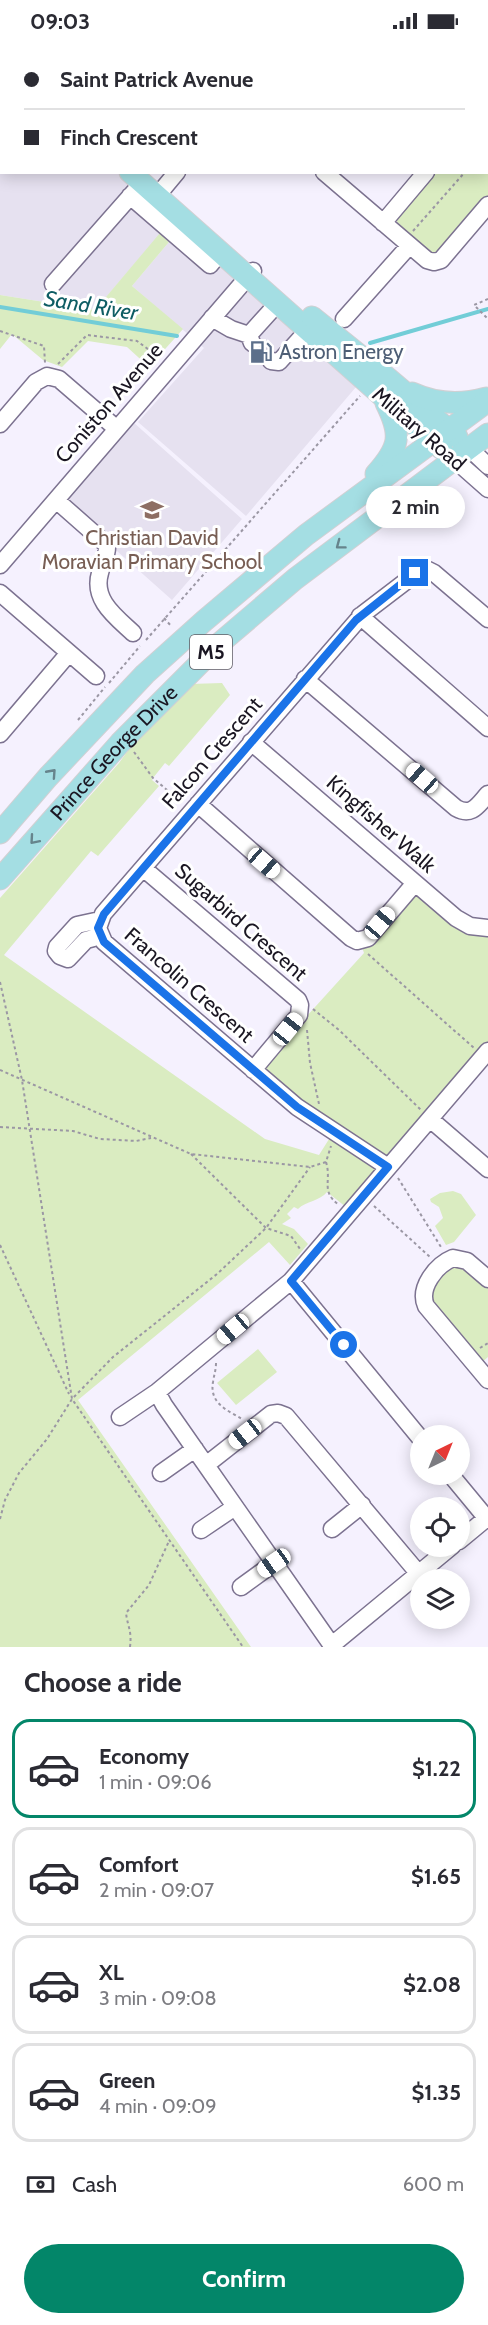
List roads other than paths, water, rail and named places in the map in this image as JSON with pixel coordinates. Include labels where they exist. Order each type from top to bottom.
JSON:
[{"type":"main road","name":"Military Road","points":[[140,187],[190,224],[250,274],[378,390]]},
{"type":"main road","name":"Military Road","points":[[190,224],[220,253],[250,274],[277,304],[307,331],[378,390],[461,453]]},
{"type":"main road","points":[[339,510],[387,461],[396,445],[395,422],[378,390],[408,391],[434,401],[460,402],[488,399]]},
{"type":"main road","name":"Prince George Drive","points":[[0,833],[48,777],[144,674],[280,555],[488,399]]},
{"type":"main road","name":"Prince George Drive","points":[[0,879],[120,743],[220,643],[295,579],[488,434]]},
{"type":"street","points":[[53,284],[140,187],[172,174]]},
{"type":"street","points":[[326,174],[427,261],[441,260],[488,205]]},
{"type":"street","points":[[383,223],[424,174]]},
{"type":"street","points":[[140,187],[210,265],[220,253]]},
{"type":"street","points":[[344,319],[409,246]]},
{"type":"street","name":"Coniston Avenue","points":[[0,565],[117,429],[144,407],[212,318],[250,274]]},
{"type":"street","points":[[212,318],[250,339],[277,304]]},
{"type":"street","points":[[271,361],[279,362],[307,331]]},
{"type":"street","points":[[0,424],[36,382],[47,376],[58,379],[117,429]]},
{"type":"street","name":"Military Road","points":[[461,453],[488,466]]},
{"type":"street","name":"Military Road","points":[[461,453],[488,489]]},
{"type":"street","points":[[56,500],[107,545],[107,553],[98,579],[100,597],[114,616],[133,633]]},
{"type":"street","name":"Falcon Crescent","points":[[100,928],[142,868],[360,616],[415,573],[428,570],[488,619]]},
{"type":"street","points":[[0,593],[96,676]]},
{"type":"street","points":[[360,616],[488,728]]},
{"type":"street","points":[[0,734],[69,653]]},
{"type":"street","points":[[305,679],[456,808],[464,812],[472,811],[488,794]]},
{"type":"street","name":"Kingfisher Walk","points":[[251,742],[463,922],[477,928],[488,928]]},
{"type":"street","points":[[195,807],[351,938],[363,940],[368,938],[415,883]]},
{"type":"street","name":"Sugarbird Crescent","points":[[142,868],[299,1008],[253,1070]]},
{"type":"street","name":"Francolin Crescent","points":[[100,928],[104,942],[297,1107],[388,1167]]},
{"type":"street","points":[[120,1417],[157,1392],[291,1281],[486,1056]]},
{"type":"street","points":[[430,1119],[488,1169]]},
{"type":"street","points":[[488,1279],[467,1261],[458,1258],[445,1263],[425,1285],[423,1299],[426,1306],[488,1380]]},
{"type":"street","points":[[291,1281],[410,1426]]},
{"type":"street","points":[[157,1392],[333,1646],[410,1582]]},
{"type":"street","points":[[206,1464],[271,1414],[278,1413],[286,1416],[415,1569]]},
{"type":"street","points":[[161,1473],[195,1449]]},
{"type":"street","points":[[459,1485],[487,1518],[470,1531]]},
{"type":"street","points":[[332,1529],[362,1505]]},
{"type":"street","points":[[201,1530],[235,1507]]},
{"type":"street","points":[[425,1569],[439,1557]]},
{"type":"street","points":[[241,1587],[274,1563]]},
{"type":"waterway","name":"Sand River","points":[[0,307],[177,336]]},
{"type":"waterway","name":"Sand River","points":[[370,343],[488,309]]},
{"type":"tunnel","points":[[252,343],[271,361]]},
{"type":"place","name":"Astron Energy","points":[[261,352]]},
{"type":"place","name":"Christian David Moravian Primary School","points":[[152,510]]}]
